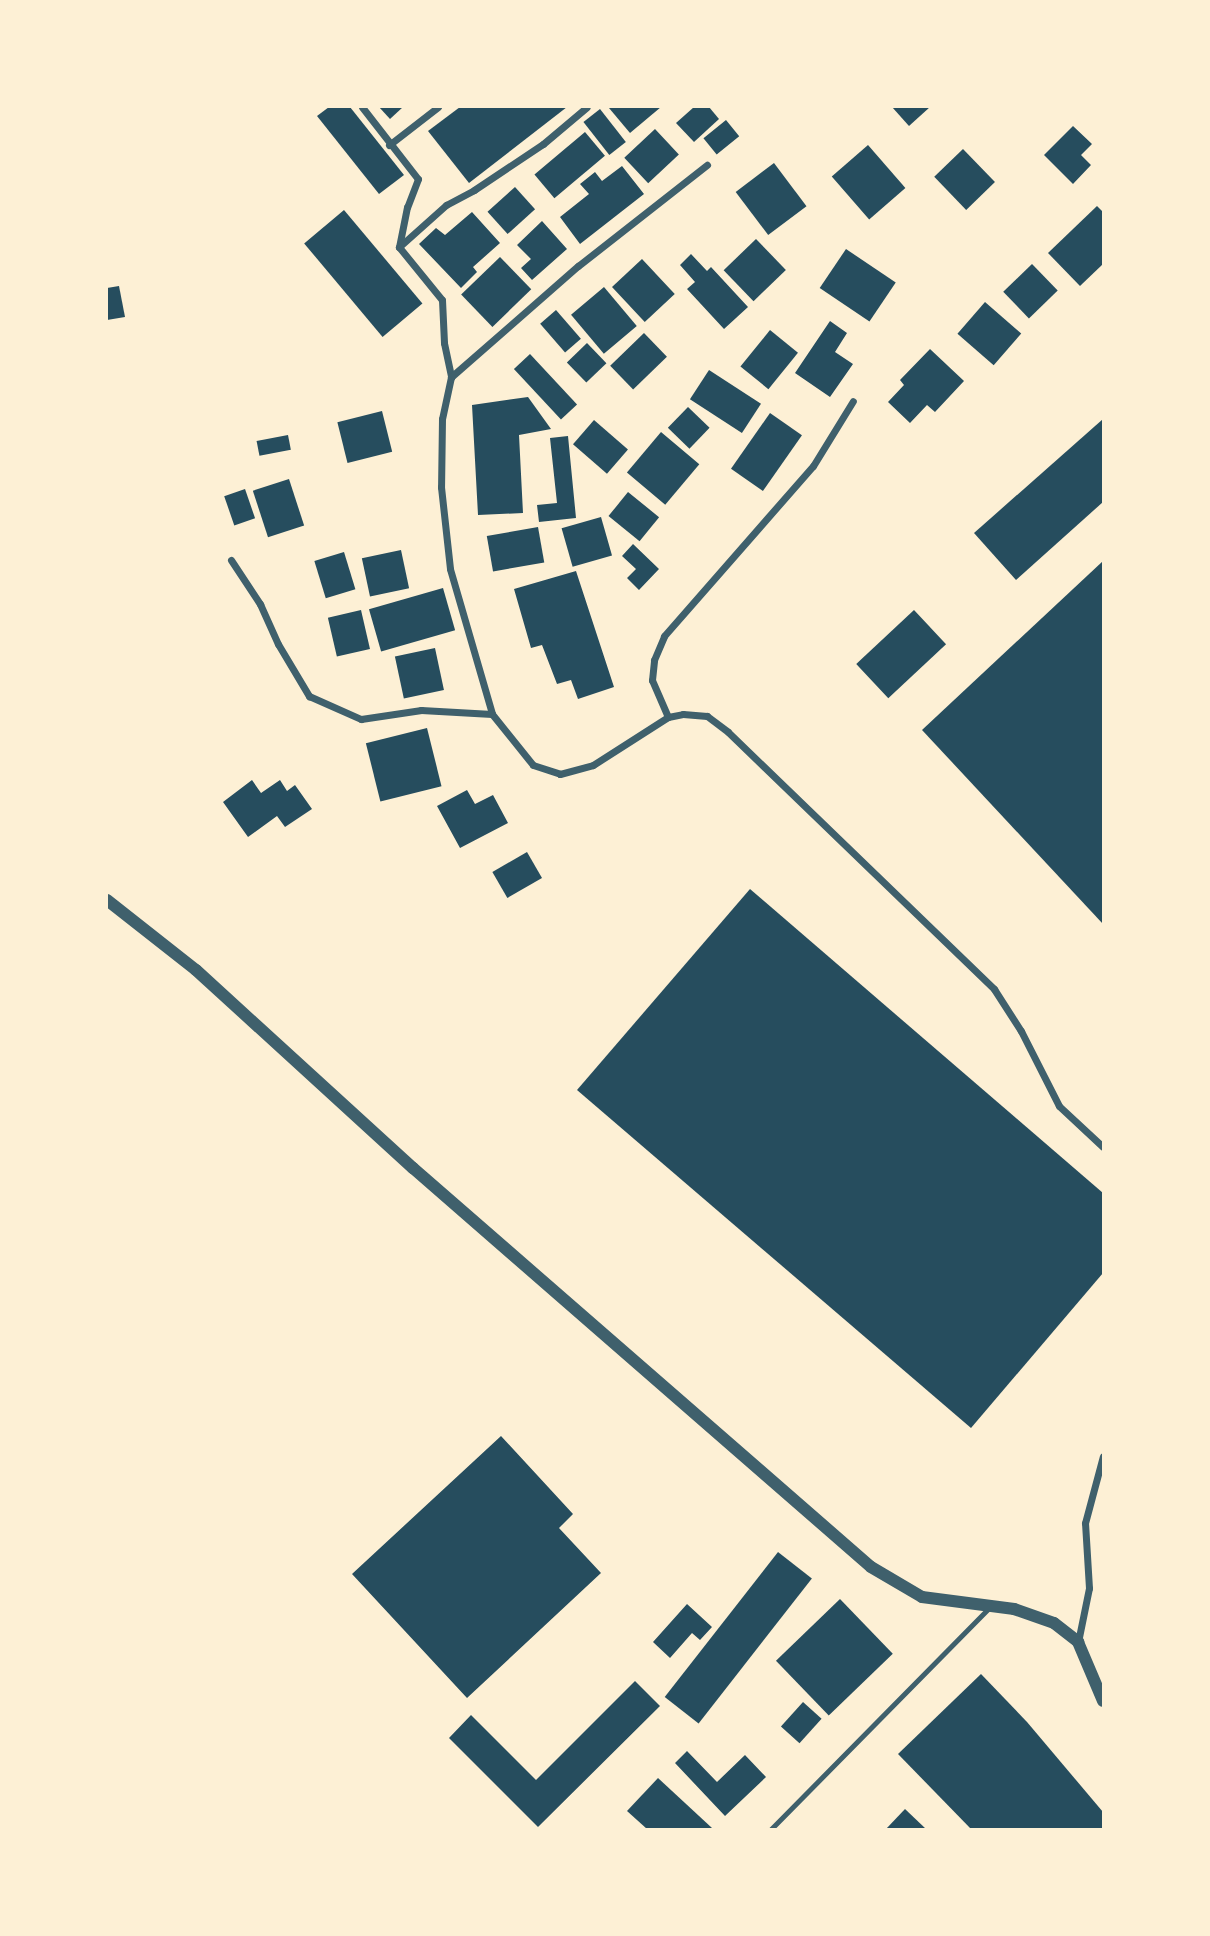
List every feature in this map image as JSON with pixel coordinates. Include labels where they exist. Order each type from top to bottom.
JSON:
[{"type":"street","points":[[362,107],[389,145],[418,178],[407,207],[399,247]]},
{"type":"street","points":[[389,145],[438,107]]},
{"type":"street","points":[[399,247],[446,205],[474,190],[542,144],[587,107]]},
{"type":"street","points":[[451,377],[579,266],[707,165]]},
{"type":"street","points":[[399,247],[442,300],[444,343],[451,377],[442,419],[441,486],[450,569],[492,714],[533,765],[560,774],[593,765],[668,717],[682,714],[707,716],[729,732],[994,989],[1021,1031],[1059,1106],[1103,1147]]},
{"type":"street","points":[[668,717],[652,680],[654,660],[664,636],[813,466],[853,401]]},
{"type":"street","points":[[231,560],[247,582],[278,644],[309,695],[361,719],[421,710],[492,714]]},
{"type":"street","points":[[107,900],[244,1012],[413,1168],[871,1567],[922,1597],[1014,1609],[1054,1623],[1079,1642],[1103,1701]]},
{"type":"street","points":[[1079,1642],[1089,1588],[1084,1523],[1103,1456]]},
{"type":"lane","points":[[771,1829],[992,1605]]},
{"type":"building","points":[[329,107],[350,107],[404,175],[379,194],[317,116]]},
{"type":"building","points":[[379,107],[403,107],[390,119]]},
{"type":"building","points":[[460,107],[567,107],[469,183],[428,131]]},
{"type":"building","points":[[661,107],[630,133],[609,108]]},
{"type":"building","points":[[694,107],[709,107],[719,119],[694,142],[676,123]]},
{"type":"building","points":[[892,107],[930,107],[909,126]]},
{"type":"building","points":[[600,109],[626,142],[609,155],[583,122]]},
{"type":"building","points":[[726,120],[739,136],[717,155],[703,138]]},
{"type":"building","points":[[1073,126],[1092,144],[1081,155],[1091,165],[1073,184],[1044,155]]},
{"type":"building","points":[[655,129],[679,155],[648,183],[624,158]]},
{"type":"building","points":[[585,132],[605,156],[554,198],[534,174]]},
{"type":"building","points":[[868,145],[905,188],[869,220],[832,176]]},
{"type":"building","points":[[963,149],[995,182],[966,210],[934,177]]},
{"type":"building","points":[[774,163],[806,206],[768,235],[736,192]]},
{"type":"building","points":[[622,166],[644,194],[580,244],[560,217],[589,194],[580,184],[595,172],[602,181]]},
{"type":"building","points":[[515,187],[535,209],[508,234],[488,212]]},
{"type":"building","points":[[1097,206],[1103,212],[1103,264],[1080,286],[1048,253]]},
{"type":"building","points":[[344,210],[422,303],[383,337],[304,243]]},
{"type":"building","points":[[472,212],[500,243],[473,267],[477,272],[461,288],[419,244],[436,228],[445,235]]},
{"type":"building","points":[[542,221],[567,249],[532,280],[521,268],[531,259],[517,245]]},
{"type":"building","points":[[756,239],[786,270],[754,301],[724,270]]},
{"type":"building","points":[[846,249],[896,283],[869,322],[820,288]]},
{"type":"building","points":[[691,254],[707,271],[711,267],[748,307],[724,329],[687,289],[695,282],[680,265]]},
{"type":"building","points":[[500,257],[531,289],[492,327],[461,295]]},
{"type":"building","points":[[642,259],[675,294],[645,322],[612,287]]},
{"type":"building","points":[[1032,264],[1058,291],[1029,318],[1003,292]]},
{"type":"building","points":[[119,286],[125,317],[107,320],[107,288]]},
{"type":"building","points":[[604,287],[637,326],[604,354],[571,315]]},
{"type":"building","points":[[985,302],[1021,333],[994,365],[957,334]]},
{"type":"building","points":[[556,310],[581,339],[565,352],[540,324]]},
{"type":"building","points":[[830,321],[847,333],[835,352],[853,364],[830,397],[795,373]]},
{"type":"building","points":[[770,330],[798,353],[768,389],[740,367]]},
{"type":"building","points":[[644,333],[667,357],[633,389],[610,366]]},
{"type":"building","points":[[587,343],[606,363],[586,383],[567,362]]},
{"type":"building","points":[[930,349],[964,381],[935,412],[927,405],[910,423],[888,402],[904,385],[900,380]]},
{"type":"building","points":[[530,354],[577,404],[561,419],[514,369]]},
{"type":"building","points":[[709,370],[761,404],[742,433],[690,399]]},
{"type":"building","points":[[528,397],[551,429],[519,435],[523,513],[478,515],[472,405]]},
{"type":"building","points":[[688,407],[710,428],[689,449],[668,428]]},
{"type":"building","points":[[382,411],[392,452],[348,463],[337,422]]},
{"type":"building","points":[[770,413],[802,435],[763,491],[731,469]]},
{"type":"building","points":[[1103,419],[1103,502],[1016,580],[974,533]]},
{"type":"building","points":[[594,420],[628,450],[607,474],[573,444]]},
{"type":"building","points":[[661,432],[699,464],[665,505],[627,473]]},
{"type":"building","points":[[288,435],[291,450],[259,456],[257,441]]},
{"type":"building","points":[[568,436],[576,518],[539,522],[537,505],[557,503],[550,438]]},
{"type":"building","points":[[289,479],[304,526],[268,537],[253,491]]},
{"type":"building","points":[[245,489],[255,518],[234,525],[224,496]]},
{"type":"building","points":[[628,492],[659,517],[640,541],[608,516]]},
{"type":"building","points":[[601,517],[612,555],[573,567],[562,528]]},
{"type":"building","points":[[538,527],[544,562],[493,571],[487,536]]},
{"type":"building","points":[[633,544],[659,569],[639,590],[627,578],[636,569],[622,556]]},
{"type":"building","points":[[401,550],[409,588],[370,596],[362,558]]},
{"type":"building","points":[[344,552],[355,589],[326,598],[314,561]]},
{"type":"building","points":[[1103,561],[1103,924],[922,730]]},
{"type":"building","points":[[576,571],[614,687],[578,699],[571,680],[557,684],[542,645],[531,648],[514,589]]},
{"type":"building","points":[[443,588],[455,630],[381,652],[369,609]]},
{"type":"building","points":[[361,610],[370,649],[337,657],[328,618]]},
{"type":"building","points":[[914,610],[946,644],[888,698],[856,664]]},
{"type":"building","points":[[435,648],[444,690],[404,699],[395,657]]},
{"type":"building","points":[[427,728],[442,786],[380,801],[366,743]]},
{"type":"building","points":[[252,780],[261,793],[280,780],[287,791],[295,785],[312,809],[285,827],[277,816],[248,837],[223,802]]},
{"type":"building","points":[[467,790],[475,804],[493,795],[508,823],[460,848],[437,806]]},
{"type":"building","points":[[527,852],[542,878],[507,898],[492,872]]},
{"type":"building","points":[[750,889],[1103,1193],[1103,1273],[971,1428],[577,1090]]},
{"type":"building","points":[[501,1436],[573,1514],[559,1528],[601,1573],[467,1698],[352,1574]]},
{"type":"building","points":[[778,1552],[812,1578],[699,1723],[665,1697]]},
{"type":"building","points":[[840,1599],[893,1654],[829,1715],[776,1661]]},
{"type":"building","points":[[687,1604],[712,1627],[700,1640],[692,1633],[670,1658],[653,1642]]},
{"type":"building","points":[[981,1674],[1027,1722],[1103,1812],[1103,1829],[971,1829],[898,1754]]},
{"type":"building","points":[[635,1681],[660,1706],[538,1827],[449,1738],[471,1715],[536,1780]]},
{"type":"building","points":[[803,1702],[822,1719],[799,1743],[781,1727]]},
{"type":"building","points":[[687,1751],[717,1782],[745,1755],[766,1777],[725,1816],[675,1763]]},
{"type":"building","points":[[658,1778],[712,1828],[647,1829],[627,1811]]},
{"type":"building","points":[[905,1809],[926,1829],[886,1829]]}]
